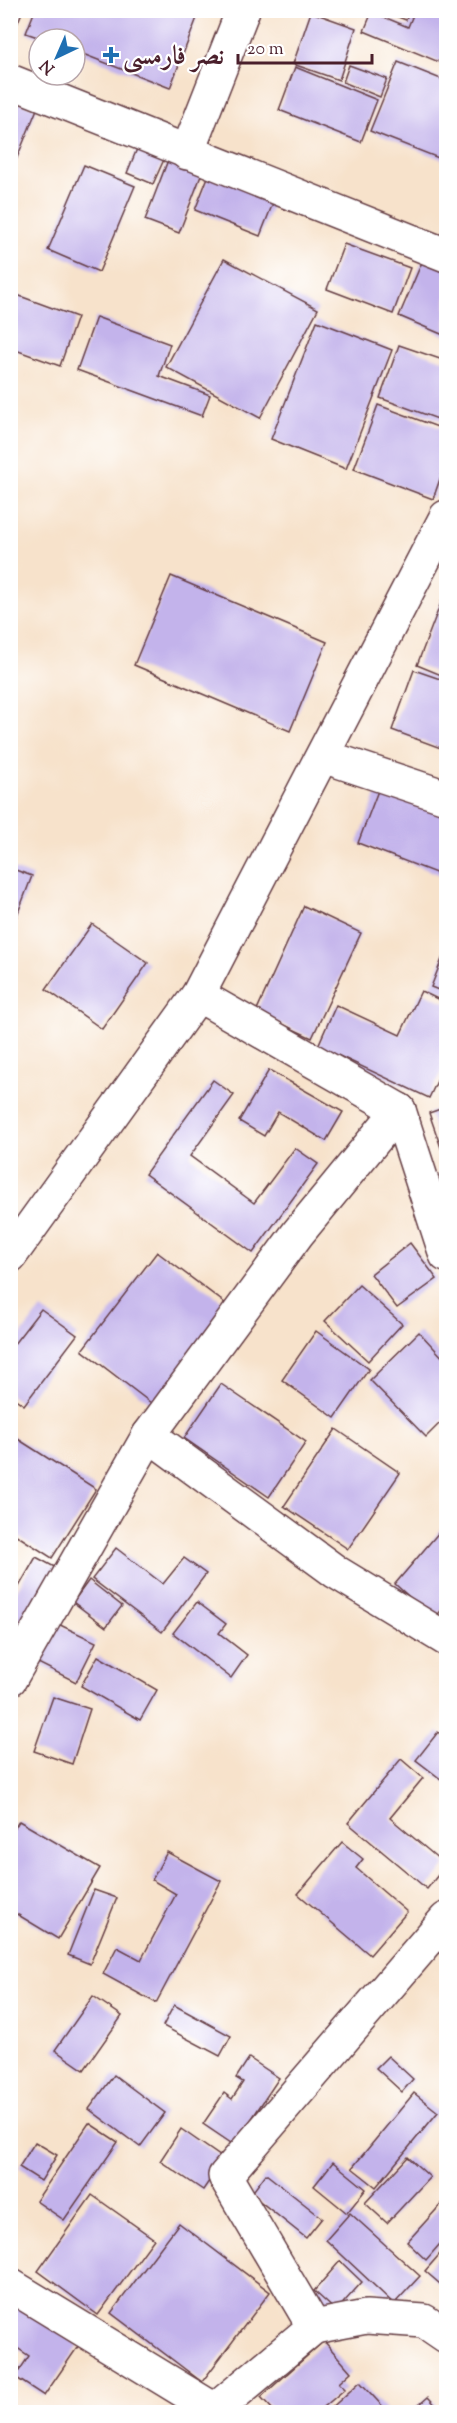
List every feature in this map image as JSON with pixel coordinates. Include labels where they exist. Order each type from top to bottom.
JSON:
[{"type":"street","points":[[187,153],[243,10]]},
{"type":"street","points":[[10,81],[447,255]]},
{"type":"street","points":[[10,1256],[198,995],[444,529]]},
{"type":"street","points":[[323,756],[447,797]]},
{"type":"street","points":[[198,995],[399,1110],[447,1255]]},
{"type":"street","points":[[10,1679],[149,1435],[298,1233],[399,1110]]},
{"type":"street","points":[[149,1435],[336,1572],[447,1639]]},
{"type":"street","points":[[314,2327],[225,2176],[447,1919]]},
{"type":"street","points":[[10,2285],[215,2410],[314,2327],[366,2317],[424,2321],[447,2336]]},
{"type":"building","points":[[10,10],[23,10],[15,29],[10,27]]},
{"type":"building","points":[[35,10],[200,10],[170,88],[87,56],[87,27],[28,27]]},
{"type":"building","points":[[380,10],[410,10],[406,20]]},
{"type":"building","points":[[415,10],[439,10],[446,14],[446,65],[364,31],[372,12],[408,27]]},
{"type":"building","points":[[311,12],[356,28],[339,80],[293,64]]},
{"type":"building","points":[[398,62],[446,81],[446,161],[370,131]]},
{"type":"building","points":[[349,65],[387,79],[380,97],[343,82]]},
{"type":"building","points":[[295,67],[377,100],[361,142],[279,110]]},
{"type":"building","points":[[10,99],[37,109],[12,170],[10,169]]},
{"type":"building","points":[[139,144],[166,155],[153,184],[127,173]]},
{"type":"building","points":[[168,160],[202,173],[179,233],[145,220]]},
{"type":"building","points":[[84,165],[135,186],[99,272],[48,250]]},
{"type":"building","points":[[210,172],[275,198],[260,236],[195,210]]},
{"type":"building","points":[[344,244],[410,268],[393,314],[327,289]]},
{"type":"building","points":[[425,255],[446,264],[446,336],[399,316]]},
{"type":"building","points":[[224,259],[318,309],[260,418],[166,367]]},
{"type":"building","points":[[17,295],[77,317],[60,366],[10,348],[10,314]]},
{"type":"building","points":[[96,317],[170,344],[159,376],[210,395],[202,416],[77,370]]},
{"type":"building","points":[[317,321],[392,350],[346,469],[271,439]]},
{"type":"building","points":[[399,345],[446,361],[446,422],[380,398]]},
{"type":"building","points":[[378,405],[446,430],[446,462],[433,499],[354,469]]},
{"type":"building","points":[[171,576],[327,642],[290,731],[134,665]]},
{"type":"building","points":[[442,600],[446,602],[446,677],[417,665]]},
{"type":"building","points":[[414,670],[446,681],[446,750],[392,730]]},
{"type":"building","points":[[379,788],[446,814],[446,877],[358,843]]},
{"type":"building","points":[[10,868],[32,876],[11,931],[10,931]]},
{"type":"building","points":[[304,906],[361,933],[312,1038],[256,1012]]},
{"type":"building","points":[[92,924],[148,963],[102,1029],[46,989]]},
{"type":"building","points":[[446,949],[446,993],[431,987]]},
{"type":"building","points":[[421,991],[446,1003],[446,1062],[429,1098],[318,1046],[336,1005],[400,1035]]},
{"type":"building","points":[[269,1070],[343,1112],[326,1141],[278,1112],[264,1136],[239,1121]]},
{"type":"building","points":[[213,1080],[234,1095],[190,1156],[254,1203],[295,1148],[318,1164],[253,1253],[145,1174]]},
{"type":"building","points":[[446,1107],[446,1162],[429,1113]]},
{"type":"building","points":[[410,1243],[437,1279],[397,1308],[371,1274]]},
{"type":"building","points":[[157,1252],[230,1307],[155,1406],[82,1350]]},
{"type":"building","points":[[359,1285],[402,1324],[368,1361],[325,1321]]},
{"type":"building","points":[[41,1309],[77,1335],[24,1405],[10,1395],[10,1349]]},
{"type":"building","points":[[316,1331],[369,1369],[335,1418],[282,1380]]},
{"type":"building","points":[[419,1332],[446,1361],[446,1417],[426,1437],[370,1380]]},
{"type":"building","points":[[221,1384],[306,1442],[269,1497],[184,1438]]},
{"type":"building","points":[[336,1429],[400,1473],[348,1549],[284,1506]]},
{"type":"building","points":[[10,1434],[96,1489],[52,1558],[10,1531]]},
{"type":"building","points":[[446,1524],[446,1605],[434,1619],[395,1584]]},
{"type":"building","points":[[116,1548],[163,1584],[184,1558],[206,1574],[162,1632],[92,1579]]},
{"type":"building","points":[[36,1557],[62,1571],[19,1647],[10,1642],[10,1602]]},
{"type":"building","points":[[89,1580],[122,1606],[106,1627],[73,1602]]},
{"type":"building","points":[[197,1602],[226,1624],[219,1633],[247,1655],[231,1678],[173,1633]]},
{"type":"building","points":[[56,1623],[96,1642],[76,1682],[36,1662]]},
{"type":"building","points":[[98,1656],[157,1690],[140,1720],[81,1686]]},
{"type":"building","points":[[53,1697],[90,1709],[72,1764],[34,1751]]},
{"type":"building","points":[[438,1732],[446,1739],[446,1783],[416,1760]]},
{"type":"building","points":[[401,1759],[423,1778],[390,1818],[446,1865],[427,1889],[348,1823]]},
{"type":"building","points":[[19,1821],[100,1868],[58,1939],[10,1910],[10,1836]]},
{"type":"building","points":[[342,1842],[363,1859],[356,1868],[407,1912],[370,1955],[298,1894]]},
{"type":"building","points":[[167,1852],[221,1881],[156,2003],[103,1974],[117,1947],[141,1960],[176,1894],[152,1880]]},
{"type":"building","points":[[94,1890],[117,1898],[90,1964],[68,1955]]},
{"type":"building","points":[[93,1996],[122,2016],[84,2070],[55,2050]]},
{"type":"building","points":[[174,2005],[231,2036],[220,2056],[163,2026]]},
{"type":"building","points":[[388,2056],[413,2079],[402,2092],[376,2068]]},
{"type":"building","points":[[249,2058],[279,2078],[234,2145],[203,2124],[224,2093],[232,2099],[243,2082],[236,2078]]},
{"type":"building","points":[[114,2075],[165,2113],[140,2147],[89,2109]]},
{"type":"building","points":[[414,2093],[438,2112],[376,2187],[352,2168]]},
{"type":"building","points":[[89,2123],[118,2142],[64,2220],[36,2201]]},
{"type":"building","points":[[181,2129],[224,2159],[203,2190],[160,2161]]},
{"type":"building","points":[[35,2142],[57,2155],[41,2181],[19,2167]]},
{"type":"building","points":[[408,2157],[430,2177],[387,2223],[365,2203]]},
{"type":"building","points":[[333,2162],[366,2189],[347,2213],[314,2186]]},
{"type":"building","points":[[266,2174],[322,2218],[306,2238],[251,2194]]},
{"type":"building","points":[[92,2195],[154,2239],[98,2315],[38,2271]]},
{"type":"building","points":[[446,2199],[446,2237],[426,2260],[407,2242]]},
{"type":"building","points":[[350,2213],[420,2276],[394,2304],[326,2240]]},
{"type":"building","points":[[179,2223],[270,2292],[202,2382],[111,2313]]},
{"type":"building","points":[[446,2247],[446,2289],[425,2271]]},
{"type":"building","points":[[340,2261],[362,2282],[336,2311],[314,2291]]},
{"type":"building","points":[[17,2303],[79,2345],[44,2396],[15,2377],[29,2356],[10,2343],[10,2312]]},
{"type":"building","points":[[324,2341],[351,2372],[339,2383],[345,2389],[318,2412],[275,2412],[261,2397]]},
{"type":"building","points":[[360,2382],[388,2412],[327,2412]]},
{"type":"building","points":[[428,2397],[442,2412],[411,2412]]},
{"type":"place","name":"نصر فارمسی","points":[[111,55]]}]
